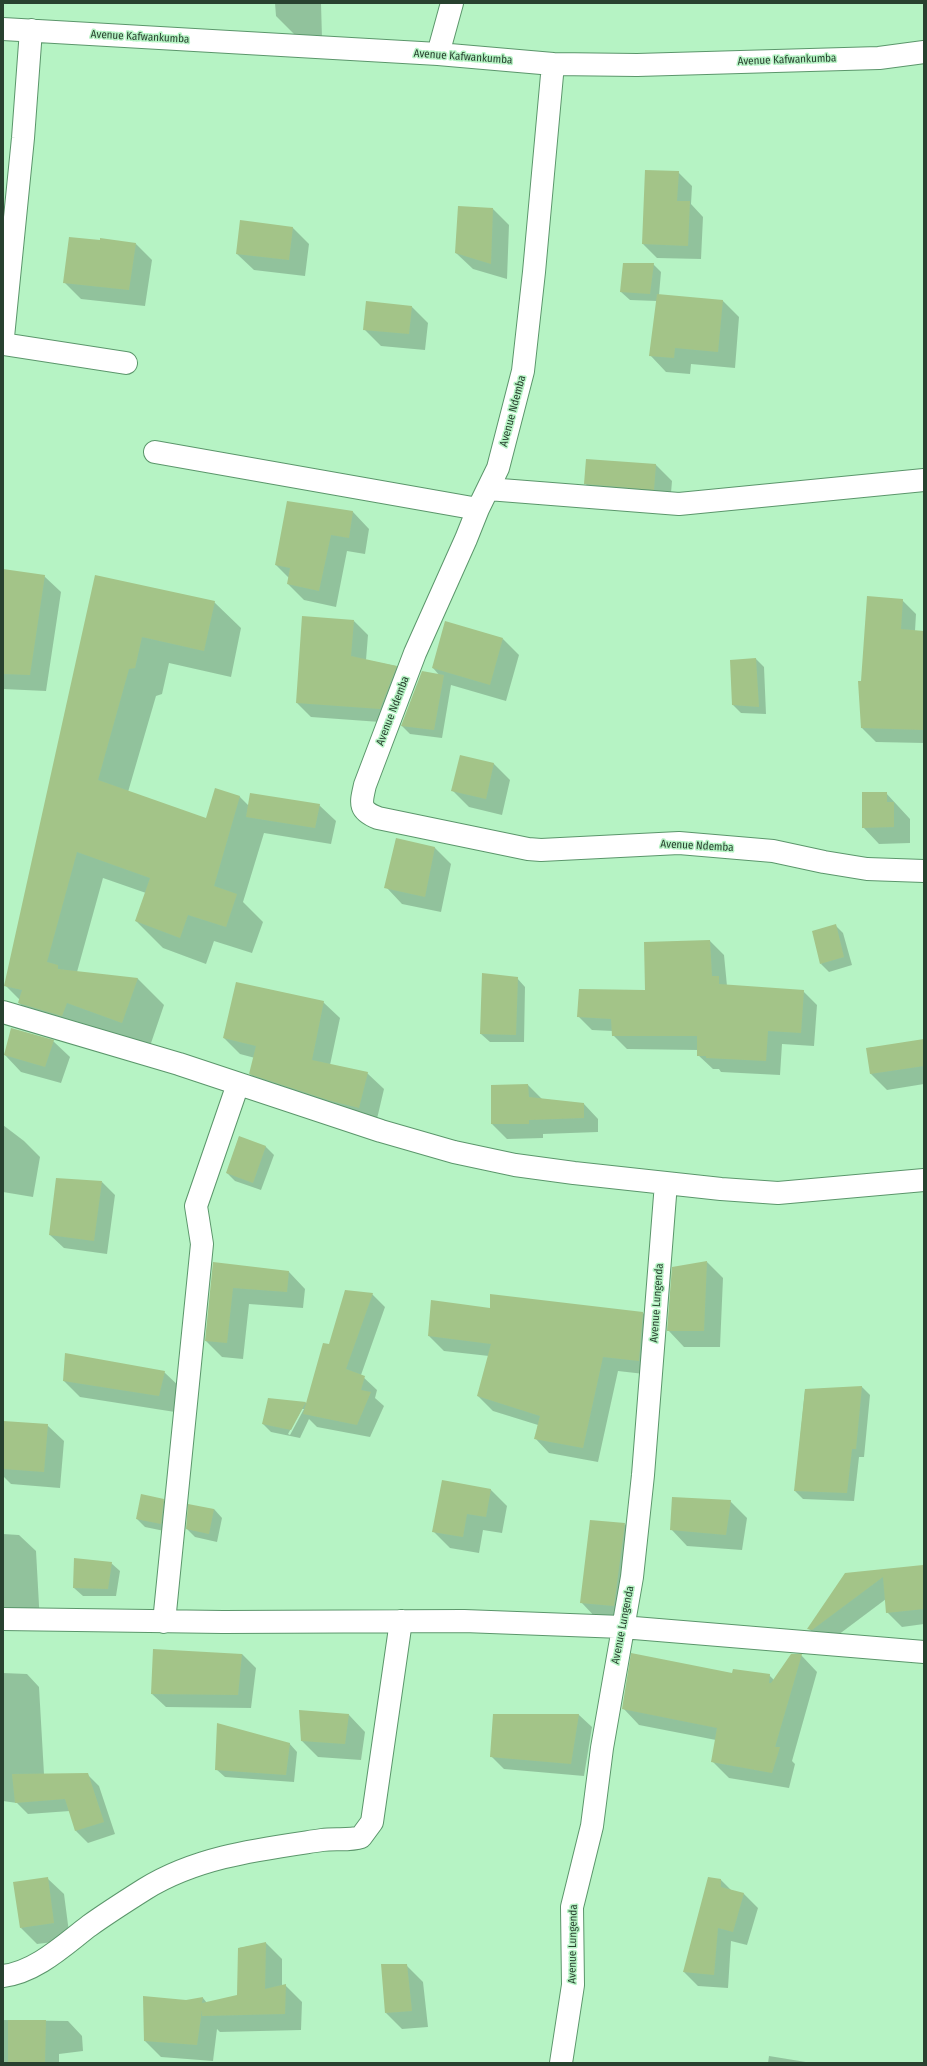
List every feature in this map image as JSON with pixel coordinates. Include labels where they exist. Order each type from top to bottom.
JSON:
[{"type":"street","points":[[438,54],[452,3]]},
{"type":"street","name":"Avenue Kafwankumba","points":[[3,29],[438,54],[553,64],[637,65],[879,58],[924,52]]},
{"type":"street","points":[[3,338],[23,138],[31,30]]},
{"type":"street","name":"Avenue Ndemba","points":[[553,64],[534,272],[523,371],[498,468],[478,509],[458,558],[415,653],[389,718],[366,784],[362,798],[362,807],[365,811],[378,818],[528,849],[541,850],[679,843],[773,851],[824,862],[867,869],[924,871]]},
{"type":"street","points":[[3,344],[126,363]]},
{"type":"street","points":[[154,452],[478,509]]},
{"type":"street","points":[[488,489],[679,504],[924,480]]},
{"type":"street","points":[[3,1012],[178,1064],[381,1131],[454,1152],[515,1165],[721,1189],[778,1193],[924,1180]]},
{"type":"street","points":[[164,1622],[202,1244],[196,1206],[238,1084]]},
{"type":"street","name":"Avenue Lungenda","points":[[561,2063],[573,1984],[572,1907],[592,1826],[602,1748],[622,1627],[632,1577],[643,1476],[666,1182]]},
{"type":"street","points":[[3,1619],[164,1622],[401,1621],[622,1627],[924,1652]]},
{"type":"street","points":[[3,1976],[23,1970],[45,1959],[91,1925],[146,1888],[183,1871],[215,1859],[248,1852],[325,1839],[361,1837],[372,1822],[401,1621]]},
{"type":"building","points":[[645,170],[679,171],[677,201],[690,201],[688,246],[642,244]]},
{"type":"building","points":[[458,206],[493,208],[491,264],[455,253]]},
{"type":"building","points":[[240,220],[293,227],[289,260],[236,254]]},
{"type":"building","points":[[69,237],[100,240],[100,238],[136,243],[129,290],[63,283]]},
{"type":"building","points":[[623,263],[654,263],[650,294],[620,292]]},
{"type":"building","points":[[657,294],[723,300],[718,352],[675,348],[674,358],[649,356]]},
{"type":"building","points":[[366,301],[412,306],[409,334],[363,330]]},
{"type":"building","points":[[586,459],[656,464],[654,490],[584,484]]},
{"type":"building","points":[[287,501],[353,511],[349,538],[331,535],[319,591],[287,584],[290,568],[275,565]]},
{"type":"building","points":[[3,569],[45,575],[30,675],[3,674]]},
{"type":"building","points":[[95,575],[215,601],[204,651],[142,637],[135,668],[129,669],[98,780],[206,818],[215,788],[240,796],[214,886],[237,894],[226,927],[188,915],[180,938],[135,921],[150,878],[77,852],[47,962],[58,965],[58,969],[138,978],[122,1023],[67,1003],[62,1016],[18,1003],[22,990],[4,986]]},
{"type":"building","points":[[867,596],[903,599],[901,629],[924,631],[924,730],[861,728],[858,681],[861,681]]},
{"type":"building","points":[[302,616],[354,620],[351,656],[397,666],[380,709],[296,703]]},
{"type":"building","points":[[445,621],[503,638],[490,685],[432,668]]},
{"type":"building","points":[[756,658],[759,707],[732,705],[730,660]]},
{"type":"building","points":[[422,671],[444,675],[434,730],[401,726]]},
{"type":"building","points":[[460,755],[494,763],[486,799],[451,791]]},
{"type":"building","points":[[862,792],[887,792],[887,802],[894,802],[894,827],[862,828]]},
{"type":"building","points":[[250,793],[320,804],[315,828],[246,817]]},
{"type":"building","points":[[396,838],[435,847],[425,897],[384,888]]},
{"type":"building","points":[[836,924],[844,957],[820,964],[812,931]]},
{"type":"building","points":[[710,940],[712,976],[719,976],[719,984],[804,990],[801,1033],[768,1031],[766,1061],[706,1058],[706,1056],[697,1056],[697,1036],[612,1036],[611,1019],[577,1017],[579,989],[645,990],[644,942]]},
{"type":"building","points":[[482,973],[518,977],[516,1035],[480,1034]]},
{"type":"building","points":[[236,982],[324,1001],[312,1060],[368,1072],[359,1108],[331,1101],[249,1074],[256,1046],[223,1038]]},
{"type":"building","points":[[11,1028],[54,1040],[45,1067],[4,1055]]},
{"type":"building","points":[[924,1039],[924,1066],[870,1074],[866,1048]]},
{"type":"building","points":[[528,1084],[529,1097],[584,1103],[584,1118],[529,1120],[529,1124],[491,1124],[491,1085]]},
{"type":"building","points":[[239,1136],[266,1146],[253,1183],[226,1173]]},
{"type":"building","points":[[56,1178],[102,1181],[94,1241],[49,1235]]},
{"type":"building","points":[[707,1261],[704,1331],[667,1331],[672,1267]]},
{"type":"building","points":[[213,1262],[289,1271],[287,1292],[233,1288],[227,1343],[205,1341]]},
{"type":"building","points":[[345,1290],[373,1293],[346,1369],[365,1376],[361,1390],[371,1392],[357,1425],[303,1414],[323,1343],[329,1344]]},
{"type":"building","points":[[490,1294],[643,1312],[639,1361],[603,1357],[583,1448],[534,1439],[540,1416],[477,1396],[491,1344],[428,1336],[431,1300],[490,1308]]},
{"type":"building","points":[[65,1353],[165,1371],[159,1396],[63,1381]]},
{"type":"building","points":[[862,1386],[856,1449],[852,1449],[847,1493],[794,1491],[805,1389]]},
{"type":"building","points":[[268,1398],[306,1402],[291,1430],[262,1424]]},
{"type":"building","points":[[3,1421],[48,1424],[44,1472],[3,1469]]},
{"type":"building","points":[[442,1480],[491,1489],[486,1517],[467,1514],[463,1537],[432,1532]]},
{"type":"building","points":[[141,1494],[164,1499],[161,1524],[136,1519]]},
{"type":"building","points":[[672,1497],[731,1500],[726,1535],[670,1530]]},
{"type":"building","points":[[188,1504],[214,1509],[209,1534],[186,1529]]},
{"type":"building","points":[[590,1520],[625,1523],[614,1606],[580,1603]]},
{"type":"building","points":[[74,1558],[112,1562],[108,1589],[73,1588]]},
{"type":"building","points":[[923,1565],[924,1609],[886,1613],[883,1577],[812,1630],[807,1629],[845,1573]]},
{"type":"building","points":[[153,1649],[242,1654],[238,1695],[151,1694]]},
{"type":"building","points":[[631,1653],[732,1673],[733,1669],[770,1674],[769,1683],[771,1683],[791,1654],[802,1654],[775,1747],[780,1747],[772,1773],[711,1762],[717,1728],[622,1709]]},
{"type":"building","points":[[299,1710],[349,1714],[345,1744],[301,1741]]},
{"type":"building","points":[[493,1714],[579,1714],[571,1764],[490,1757]]},
{"type":"building","points":[[217,1723],[290,1743],[286,1775],[215,1770]]},
{"type":"building","points":[[88,1773],[104,1822],[75,1831],[65,1799],[15,1803],[12,1774]]},
{"type":"building","points":[[48,1877],[54,1923],[20,1928],[13,1882]]},
{"type":"building","points":[[708,1877],[721,1879],[721,1887],[744,1893],[733,1932],[718,1928],[714,1975],[683,1972]]},
{"type":"building","points":[[266,1942],[265,1989],[286,1984],[285,2014],[202,2016],[202,2010],[197,2045],[144,2041],[143,1996],[186,2000],[203,1997],[202,2003],[237,1995],[238,1948]]},
{"type":"building","points":[[381,1964],[407,1964],[412,2011],[385,2013]]},
{"type":"building","points":[[8,2020],[46,2020],[45,2062],[8,2062]]}]
